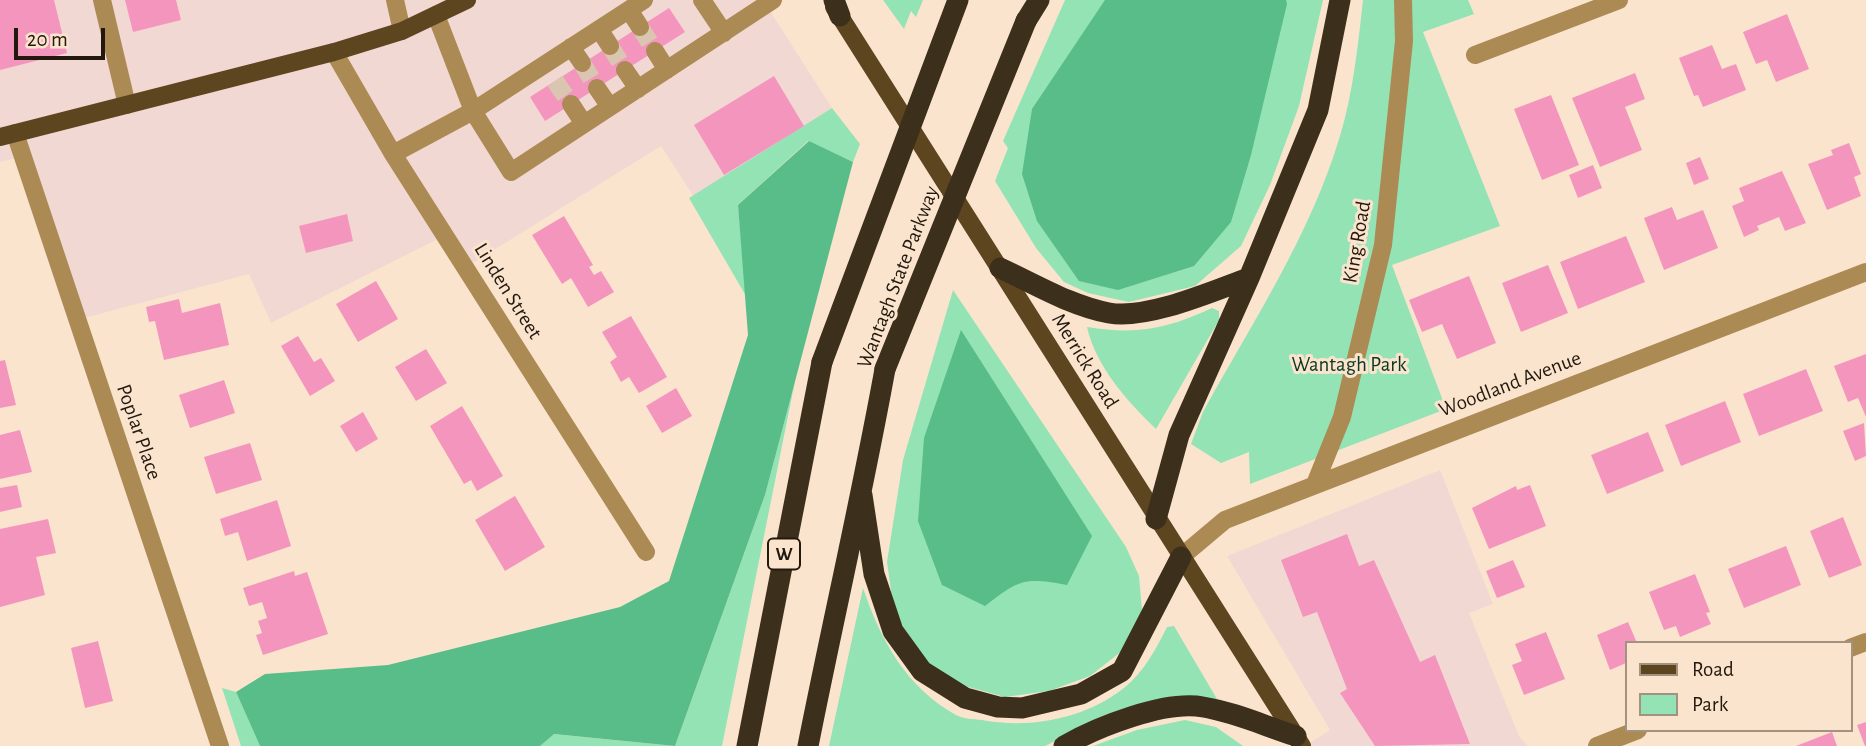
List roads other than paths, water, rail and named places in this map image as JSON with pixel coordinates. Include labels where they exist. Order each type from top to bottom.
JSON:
[{"type":"highway","name":"Wantagh State Parkway","points":[[747,746],[822,362],[958,0]]},
{"type":"highway","name":"Wantagh State Parkway","points":[[808,746],[836,604],[862,495],[885,369],[1026,21],[1037,0]]},
{"type":"highway","points":[[1156,519],[1179,435],[1249,278],[1318,110],[1340,0]]},
{"type":"highway","points":[[1000,268],[1063,298],[1111,314],[1160,309],[1249,278]]},
{"type":"highway","points":[[862,495],[874,574],[893,631],[922,671],[965,698],[998,706],[1022,708],[1081,694],[1122,671],[1181,557]]},
{"type":"highway","points":[[1064,746],[1079,737],[1151,712],[1202,706],[1299,741]]},
{"type":"main road","points":[[7,135],[334,52],[402,31],[467,0]]},
{"type":"main road","name":"Merrick Road","points":[[834,5],[1156,519],[1299,741]]},
{"type":"street","points":[[102,0],[127,105]]},
{"type":"street","points":[[395,0],[402,31]]},
{"type":"street","points":[[393,154],[473,111],[645,0]]},
{"type":"street","points":[[702,0],[724,33]]},
{"type":"street","points":[[436,15],[473,111],[511,172],[773,0]]},
{"type":"street","name":"King Road","points":[[1315,484],[1342,417],[1383,244],[1404,41],[1404,0]]},
{"type":"street","points":[[1475,55],[1619,0]]},
{"type":"street","points":[[629,10],[639,27]]},
{"type":"street","points":[[599,29],[610,46]]},
{"type":"street","points":[[571,47],[582,64]]},
{"type":"street","points":[[655,51],[667,69]]},
{"type":"street","name":"Linden Street","points":[[334,52],[393,154],[646,552]]},
{"type":"street","points":[[545,65],[555,80]]},
{"type":"street","points":[[625,70],[638,89]]},
{"type":"street","points":[[597,88],[610,107]]},
{"type":"street","points":[[571,104],[584,124]]},
{"type":"street","name":"Poplar Place","points":[[7,135],[220,746]]},
{"type":"street","name":"Woodland Avenue","points":[[1181,557],[1226,520],[1866,272]]},
{"type":"street","points":[[1597,746],[1633,732]]},
{"type":"tunnel","points":[[640,27],[655,51]]},
{"type":"tunnel","points":[[610,46],[625,70]]},
{"type":"tunnel","points":[[582,63],[597,88]]},
{"type":"tunnel","points":[[555,81],[571,104]]},
{"type":"park label","name":"Wantagh Park","points":[[1349,365]]}]
